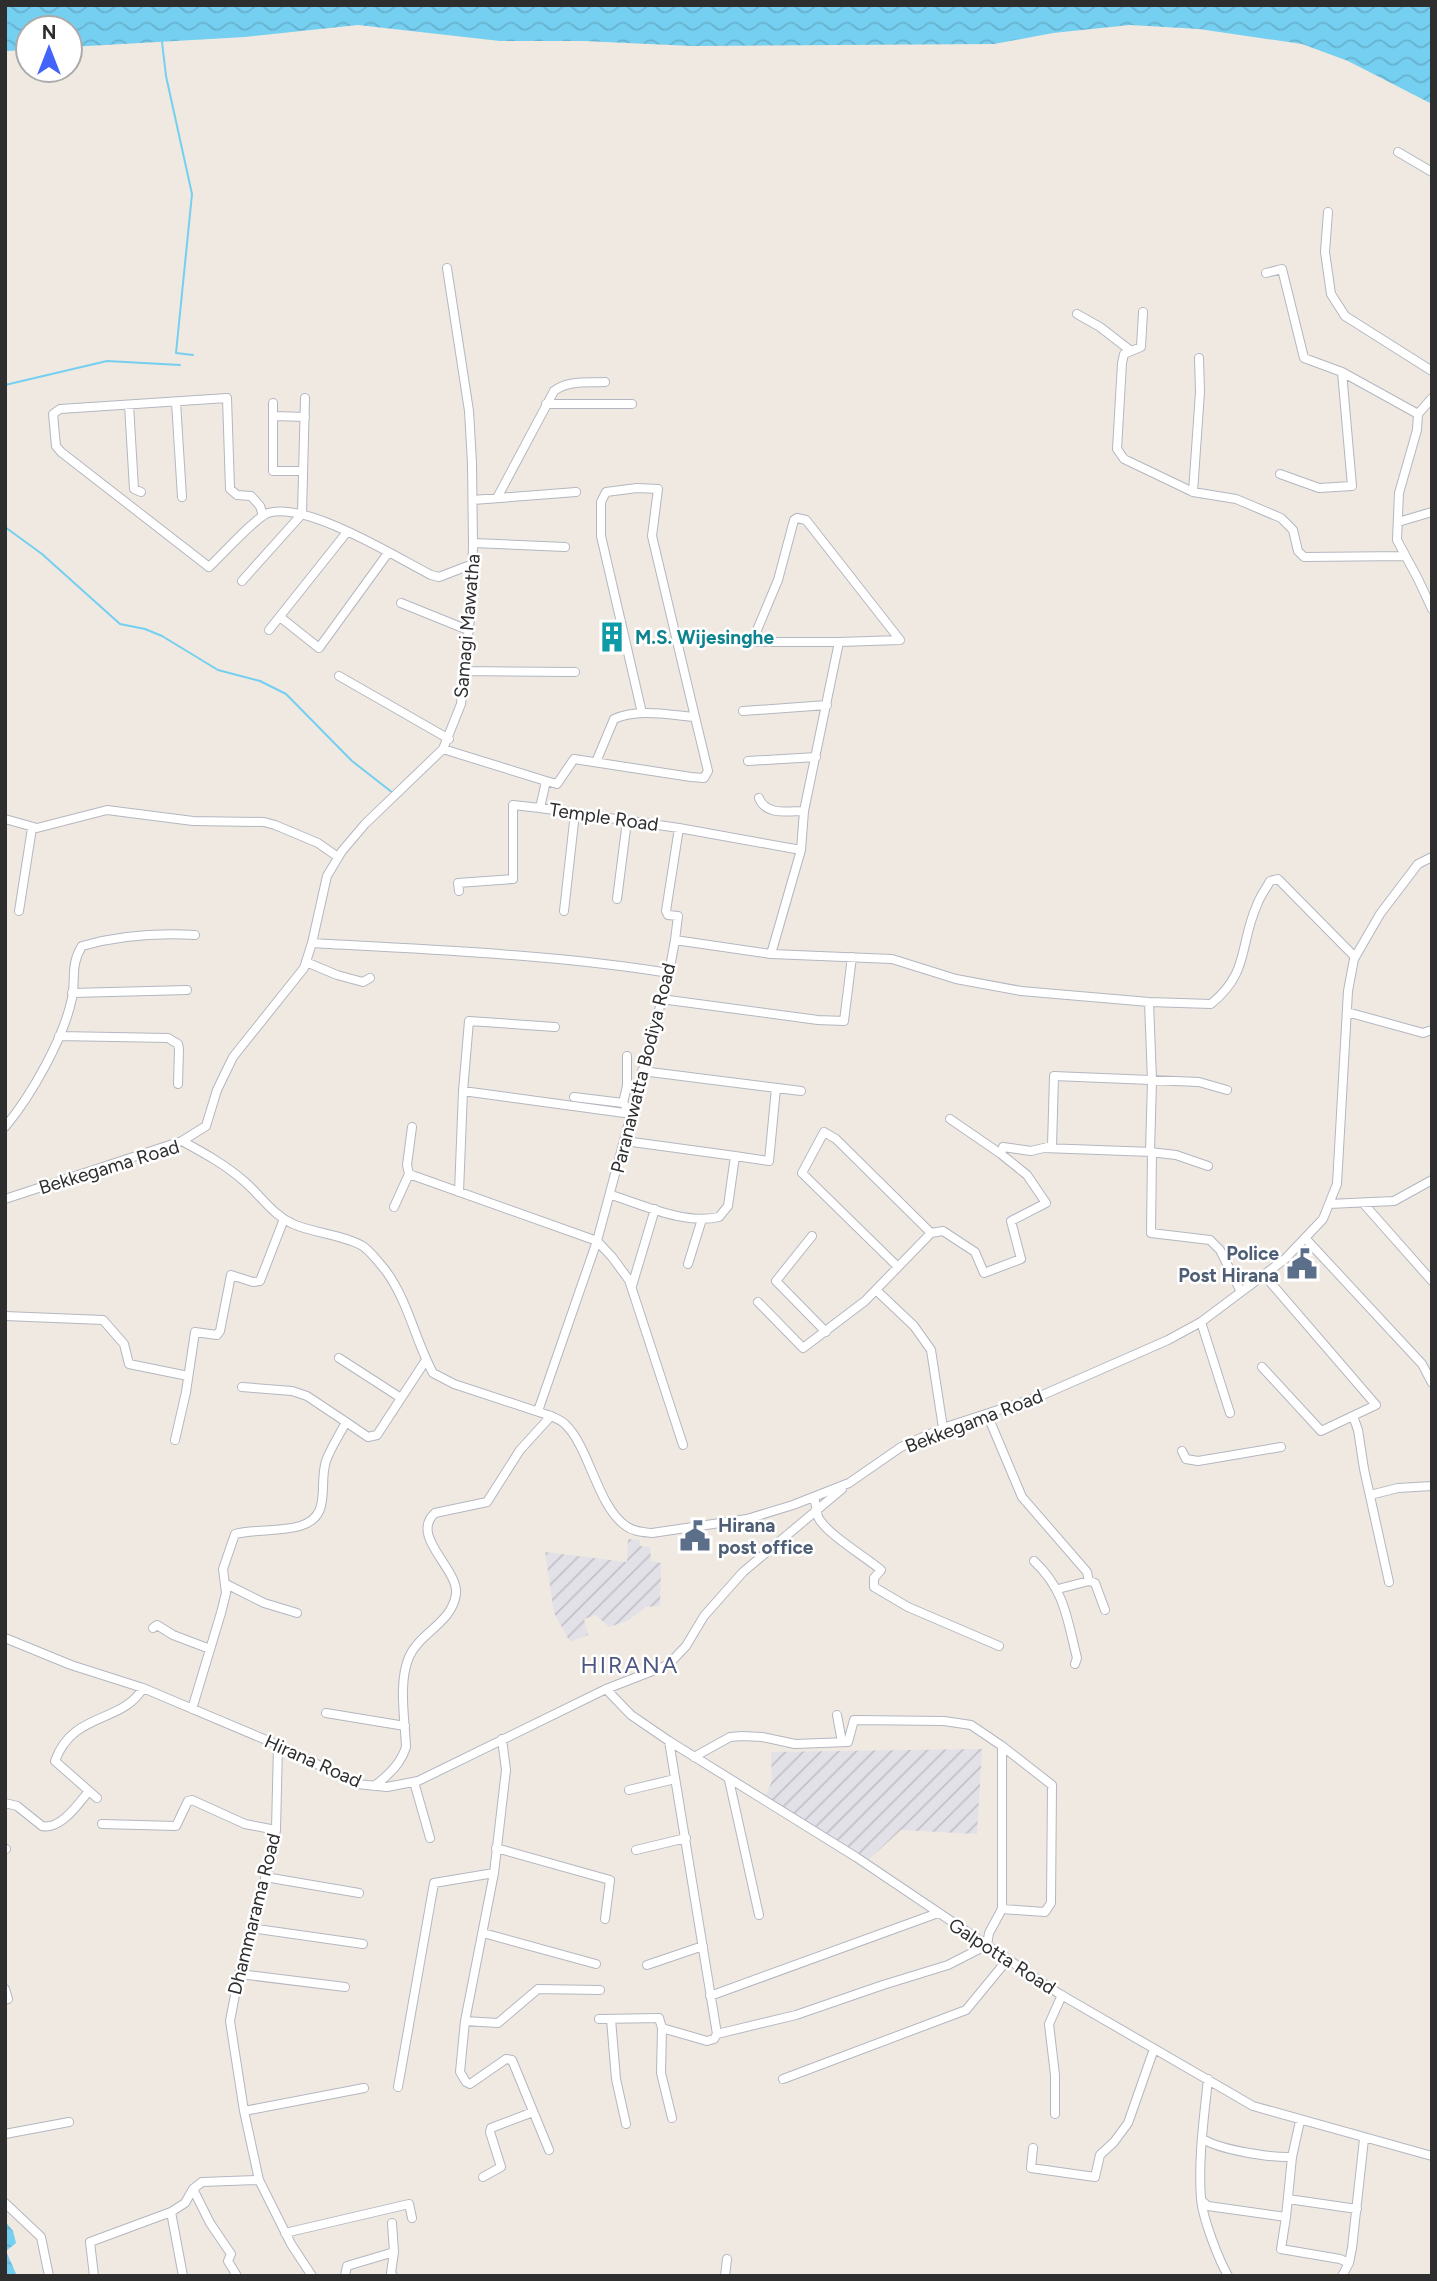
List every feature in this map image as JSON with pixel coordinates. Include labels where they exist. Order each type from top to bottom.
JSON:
[{"type":"street","points":[[1398,152],[1432,172]]},
{"type":"street","points":[[1328,212],[1325,252],[1331,294],[1345,316],[1432,371]]},
{"type":"street","name":"Samagi Mawatha","points":[[182,1141],[206,1126],[233,1057],[292,985],[306,962],[327,876],[338,857],[365,824],[443,749],[461,704],[466,671],[473,565],[473,500],[468,411],[447,268]]},
{"type":"street","points":[[1266,273],[1282,269],[1304,358],[1342,372],[1418,414]]},
{"type":"street","points":[[1143,312],[1141,347],[1124,354],[1122,363],[1117,449],[1124,460],[1193,492],[1236,499],[1281,518],[1293,530],[1298,551],[1304,557],[1405,555]]},
{"type":"street","points":[[1077,314],[1100,327],[1131,351]]},
{"type":"street","points":[[1193,492],[1200,392],[1199,358]]},
{"type":"street","points":[[1280,474],[1319,488],[1352,486],[1342,372]]},
{"type":"street","points":[[497,498],[554,391],[562,385],[604,382]]},
{"type":"street","points":[[263,516],[260,506],[251,496],[237,495],[230,489],[227,398],[55,411],[53,414],[56,446],[61,452],[209,567],[263,516],[279,511],[302,514],[347,532],[431,575],[439,577],[473,565]]},
{"type":"street","points":[[242,581],[302,514],[305,398]]},
{"type":"street","points":[[1432,398],[1418,414],[1417,430],[1399,493],[1397,540],[1432,609]]},
{"type":"street","points":[[176,402],[183,498]]},
{"type":"street","points":[[273,403],[273,471],[303,471]]},
{"type":"street","points":[[546,404],[632,404]]},
{"type":"street","points":[[129,405],[134,489],[141,492]]},
{"type":"street","points":[[274,416],[305,417]]},
{"type":"street","points":[[546,781],[557,784],[574,759],[704,778],[708,771],[652,536],[658,489],[637,488],[606,492],[601,502],[601,536],[642,713]]},
{"type":"street","points":[[473,500],[576,492]]},
{"type":"street","points":[[1398,522],[1432,512]]},
{"type":"street","points":[[797,517],[806,520],[900,640],[839,642],[752,642],[778,580],[797,517]]},
{"type":"street","points":[[270,630],[347,532]]},
{"type":"street","points":[[473,543],[565,547]]},
{"type":"street","points":[[280,617],[319,648],[388,553]]},
{"type":"street","points":[[401,603],[468,630]]},
{"type":"street","points":[[771,954],[801,850],[804,811],[839,642]]},
{"type":"street","points":[[466,671],[575,672]]},
{"type":"street","points":[[339,676],[449,739]]},
{"type":"street","points":[[743,711],[827,705]]},
{"type":"street","points":[[596,762],[614,719],[642,713],[695,717]]},
{"type":"street","name":"Temple Road","points":[[443,749],[546,781],[540,808],[679,828],[801,850]]},
{"type":"street","points":[[748,761],[816,757]]},
{"type":"street","points":[[759,798],[765,808],[771,810],[804,811]]},
{"type":"street","points":[[459,891],[458,883],[513,879],[513,805],[540,808]]},
{"type":"street","points":[[5,819],[37,828],[107,810],[193,821],[264,822],[318,843],[338,857]]},
{"type":"street","points":[[564,911],[575,813]]},
{"type":"street","points":[[617,899],[627,821]]},
{"type":"street","points":[[19,911],[32,828]]},
{"type":"street","points":[[675,940],[678,916],[668,915],[666,911],[679,828]]},
{"type":"street","name":"Bekkegama Road","points":[[5,1199],[182,1141],[212,1158],[244,1182],[284,1219],[318,1234],[349,1240],[365,1247],[385,1270],[402,1296],[433,1373],[454,1384],[538,1411],[565,1423],[612,1511],[625,1526],[652,1533],[747,1519],[849,1483],[901,1447],[943,1429],[1038,1397],[1168,1340],[1201,1322],[1285,1259],[1323,1219],[1337,1184],[1348,991],[1355,957],[1380,914],[1418,864],[1432,857]]},
{"type":"street","name":"Paranawatta Bodiya Road","points":[[538,1411],[611,1195],[675,940],[771,954],[892,959],[956,979],[1021,991],[1149,1002],[1211,1004],[1226,992],[1241,965],[1256,905],[1270,881],[1278,879],[1355,957]]},
{"type":"street","points":[[5,1127],[43,1070],[58,1036],[72,993],[74,958],[82,946],[99,941],[177,934],[195,935]]},
{"type":"street","points":[[312,943],[590,962],[668,973]]},
{"type":"street","points":[[661,999],[818,1020],[844,1021],[852,957]]},
{"type":"street","points":[[306,962],[363,982],[369,978]]},
{"type":"street","points":[[72,993],[187,990]]},
{"type":"street","points":[[1149,1002],[1152,1080],[1151,1233],[1210,1240],[1220,1250],[1241,1292]]},
{"type":"street","points":[[1347,1012],[1423,1033],[1432,1030]]},
{"type":"street","points":[[459,1192],[469,1021],[555,1027]]},
{"type":"street","points":[[58,1036],[168,1038],[178,1044],[178,1084]]},
{"type":"street","points":[[623,1103],[627,1086],[627,1056]]},
{"type":"street","points":[[642,1071],[801,1091]]},
{"type":"street","points":[[1001,1154],[1003,1147],[1031,1151],[1052,1146],[1054,1076],[1199,1082],[1227,1090]]},
{"type":"street","points":[[625,1141],[769,1161],[776,1088]]},
{"type":"street","points":[[463,1091],[632,1114]]},
{"type":"street","points":[[574,1097],[623,1103],[632,1114]]},
{"type":"street","points":[[758,1302],[803,1348],[876,1290],[931,1233],[943,1231],[975,1252],[984,1273],[1021,1259],[1011,1221],[1046,1203],[1027,1175],[950,1119]]},
{"type":"street","points":[[394,1207],[409,1174],[407,1165],[412,1127]]},
{"type":"street","points":[[898,1267],[802,1172],[824,1132],[835,1139],[931,1233]]},
{"type":"street","points":[[1044,1148],[1175,1155],[1208,1166]]},
{"type":"street","points":[[611,1195],[684,1217],[719,1217],[728,1206],[735,1156]]},
{"type":"street","points":[[409,1174],[597,1241],[612,1257],[632,1288],[683,1445]]},
{"type":"street","points":[[1329,1204],[1394,1201],[1432,1180]]},
{"type":"street","points":[[1363,1203],[1432,1281]]},
{"type":"street","points":[[632,1288],[655,1209]]},
{"type":"street","points":[[175,1440],[195,1332],[217,1335],[220,1331],[231,1275],[253,1282],[260,1281],[284,1219]]},
{"type":"street","points":[[688,1264],[702,1219]]},
{"type":"street","points":[[812,1236],[776,1281],[826,1332]]},
{"type":"street","points":[[1305,1238],[1422,1364],[1432,1383]]},
{"type":"street","points":[[1262,1367],[1321,1431],[1376,1405],[1264,1275]]},
{"type":"street","points":[[876,1290],[914,1326],[931,1350],[943,1429]]},
{"type":"street","points":[[5,1316],[103,1320],[124,1344],[128,1364],[188,1376]]},
{"type":"street","points":[[1201,1322],[1230,1413]]},
{"type":"street","points":[[339,1358],[401,1398]]},
{"type":"street","points":[[242,1387],[300,1394],[373,1438],[426,1360]]},
{"type":"street","points":[[987,1414],[1022,1497],[1087,1572],[1089,1581]]},
{"type":"street","name":"Hirana Road","points":[[5,1637],[71,1665],[143,1688],[278,1745],[357,1784],[374,1786],[387,1777],[403,1757],[406,1747],[403,1675],[410,1654],[454,1606],[457,1588],[430,1539],[427,1526],[429,1518],[435,1513],[486,1502],[520,1450],[551,1416]]},
{"type":"street","points":[[1353,1416],[1389,1582]]},
{"type":"street","points":[[192,1709],[226,1593],[223,1569],[234,1534],[296,1527],[310,1522],[318,1514],[323,1503],[326,1462],[346,1422]]},
{"type":"street","points":[[1182,1451],[1186,1459],[1198,1461],[1282,1447]]},
{"type":"street","points":[[374,1786],[387,1787],[414,1782],[606,1689],[668,1665],[686,1646],[704,1616],[727,1589],[769,1549],[849,1483]]},
{"type":"street","points":[[1370,1495],[1398,1488],[1432,1486]]},
{"type":"street","points":[[814,1497],[819,1518],[842,1541],[859,1551],[881,1570],[874,1578],[874,1587],[884,1595],[999,1646]]},
{"type":"street","points":[[1034,1561],[1058,1589],[1077,1658],[1075,1664]]},
{"type":"street","points":[[1058,1589],[1089,1581],[1095,1583],[1105,1610]]},
{"type":"street","points":[[226,1584],[264,1603],[297,1614]]},
{"type":"street","points":[[152,1628],[157,1625],[210,1649]]},
{"type":"street","points":[[97,1798],[55,1761],[58,1753],[68,1737],[84,1725],[132,1702],[143,1688]]},
{"type":"street","name":"Galpotta Road","points":[[606,1689],[631,1715],[668,1741],[856,1857],[1062,1995],[1253,2106],[1432,2156]]},
{"type":"street","points":[[326,1713],[405,1726]]},
{"type":"street","points":[[837,1715],[842,1742]]},
{"type":"street","points":[[694,1757],[730,1737],[762,1737],[794,1744],[848,1742],[854,1720],[944,1721],[971,1725],[1052,1785],[1051,1903],[1045,1912],[1002,1909]]},
{"type":"street","points":[[502,1739],[506,1770],[494,1873],[465,2021],[460,2072],[466,2082],[475,2082],[506,2059],[512,2060],[549,2150]]},
{"type":"street","points":[[662,2028],[707,2041],[714,2039],[717,2034],[668,1741]]},
{"type":"street","name":"Dhammarama Road","points":[[278,1745],[276,1830],[239,1973],[230,2021],[244,2111],[259,2180],[285,2232],[312,2276]]},
{"type":"street","points":[[717,2034],[796,2015],[883,1984],[948,1965],[987,1945],[989,1933],[1002,1909],[1002,1746]]},
{"type":"street","points":[[629,1790],[675,1779]]},
{"type":"street","points":[[729,1780],[759,1915]]},
{"type":"street","points":[[414,1782],[430,1838]]},
{"type":"street","points":[[5,1803],[17,1806],[47,1828],[72,1810],[89,1791]]},
{"type":"street","points":[[102,1824],[176,1826],[188,1801],[192,1800],[245,1824],[276,1830]]},
{"type":"street","points":[[636,1850],[686,1838]]},
{"type":"street","points":[[496,1848],[610,1880],[605,1919]]},
{"type":"street","points":[[398,2087],[434,1883],[494,1873]]},
{"type":"street","points":[[265,1877],[359,1893]]},
{"type":"street","points":[[710,1996],[938,1913]]},
{"type":"street","points":[[251,1928],[363,1944]]},
{"type":"street","points":[[483,1933],[596,1964]]},
{"type":"street","points":[[647,1965],[703,1947]]},
{"type":"street","points":[[783,2079],[966,2010],[1008,1959]]},
{"type":"street","points":[[239,1973],[345,1987]]},
{"type":"street","points":[[5,1989],[8,1999],[5,2000]]},
{"type":"street","points":[[465,2021],[498,2022],[538,1989],[600,1990]]},
{"type":"street","points":[[1055,2114],[1055,2075],[1049,2024],[1062,1995]]},
{"type":"street","points":[[599,2019],[659,2018],[662,2028],[661,2073],[672,2118]]},
{"type":"street","points":[[611,2019],[616,2079],[626,2124]]},
{"type":"street","points":[[1033,2148],[1031,2168],[1095,2178],[1100,2155],[1128,2123],[1154,2049]]},
{"type":"street","points":[[1208,2079],[1202,2139],[1201,2200],[1227,2276]]},
{"type":"street","points":[[244,2111],[363,2088]]},
{"type":"street","points":[[483,2177],[501,2167],[491,2128],[533,2112]]},
{"type":"street","points":[[1300,2121],[1292,2157],[1282,2249],[1349,2263]]},
{"type":"street","points":[[5,2134],[69,2122]]},
{"type":"street","points":[[1202,2139],[1210,2144],[1245,2152],[1292,2157]]},
{"type":"street","points":[[1342,2276],[1349,2263],[1364,2139]]},
{"type":"street","points":[[94,2276],[90,2242],[171,2212],[185,2203],[193,2189],[202,2182],[259,2180]]},
{"type":"street","points":[[193,2189],[210,2224],[231,2254],[228,2261],[237,2276]]},
{"type":"street","points":[[1288,2199],[1357,2209]]},
{"type":"street","points":[[1201,2200],[1208,2206],[1286,2217]]},
{"type":"street","points":[[5,2203],[41,2237],[49,2276]]},
{"type":"street","points":[[285,2232],[409,2204],[412,2218]]},
{"type":"street","points":[[171,2212],[183,2276]]},
{"type":"street","points":[[392,2223],[393,2276]]},
{"type":"street","points":[[345,2276],[347,2266],[394,2252]]},
{"type":"street","points":[[725,2276],[727,2259]]},
{"type":"shaded area","points":[[628,1539],[640,1540],[640,1546],[650,1547],[651,1561],[661,1563],[660,1606],[646,1607],[627,1621],[609,1627],[596,1615],[584,1619],[588,1635],[570,1642],[554,1613],[545,1552],[627,1562]]},
{"type":"shaded area","points":[[982,1749],[977,1834],[901,1830],[867,1861],[765,1797],[772,1781],[771,1752]]},
{"type":"water","points":[[5,5],[1432,5],[1432,104],[1348,61],[1302,44],[1199,29],[1130,25],[1053,33],[994,44],[692,46],[584,41],[500,41],[358,25],[245,37],[84,46],[84,14],[14,14],[14,51],[5,51]]},
{"type":"water","points":[[5,2221],[13,2231],[16,2243],[6,2251],[17,2276],[5,2276]]},
{"type":"waterway","points":[[162,42],[166,76],[192,194],[176,353],[193,355]]},
{"type":"waterway","points":[[5,385],[107,361],[180,365]]},
{"type":"waterway","points":[[5,527],[42,554],[120,624],[162,636],[218,670],[260,681],[286,694],[352,761],[393,793]]},
{"type":"place","name":"M.S. Wijesinghe","points":[[612,637]]},
{"type":"place","name":"Police Post Hirana","points":[[1302,1264]]},
{"type":"place","name":"Hirana post office","points":[[695,1536]]},
{"type":"district","name":"HIRANA","points":[[630,1665]]}]
